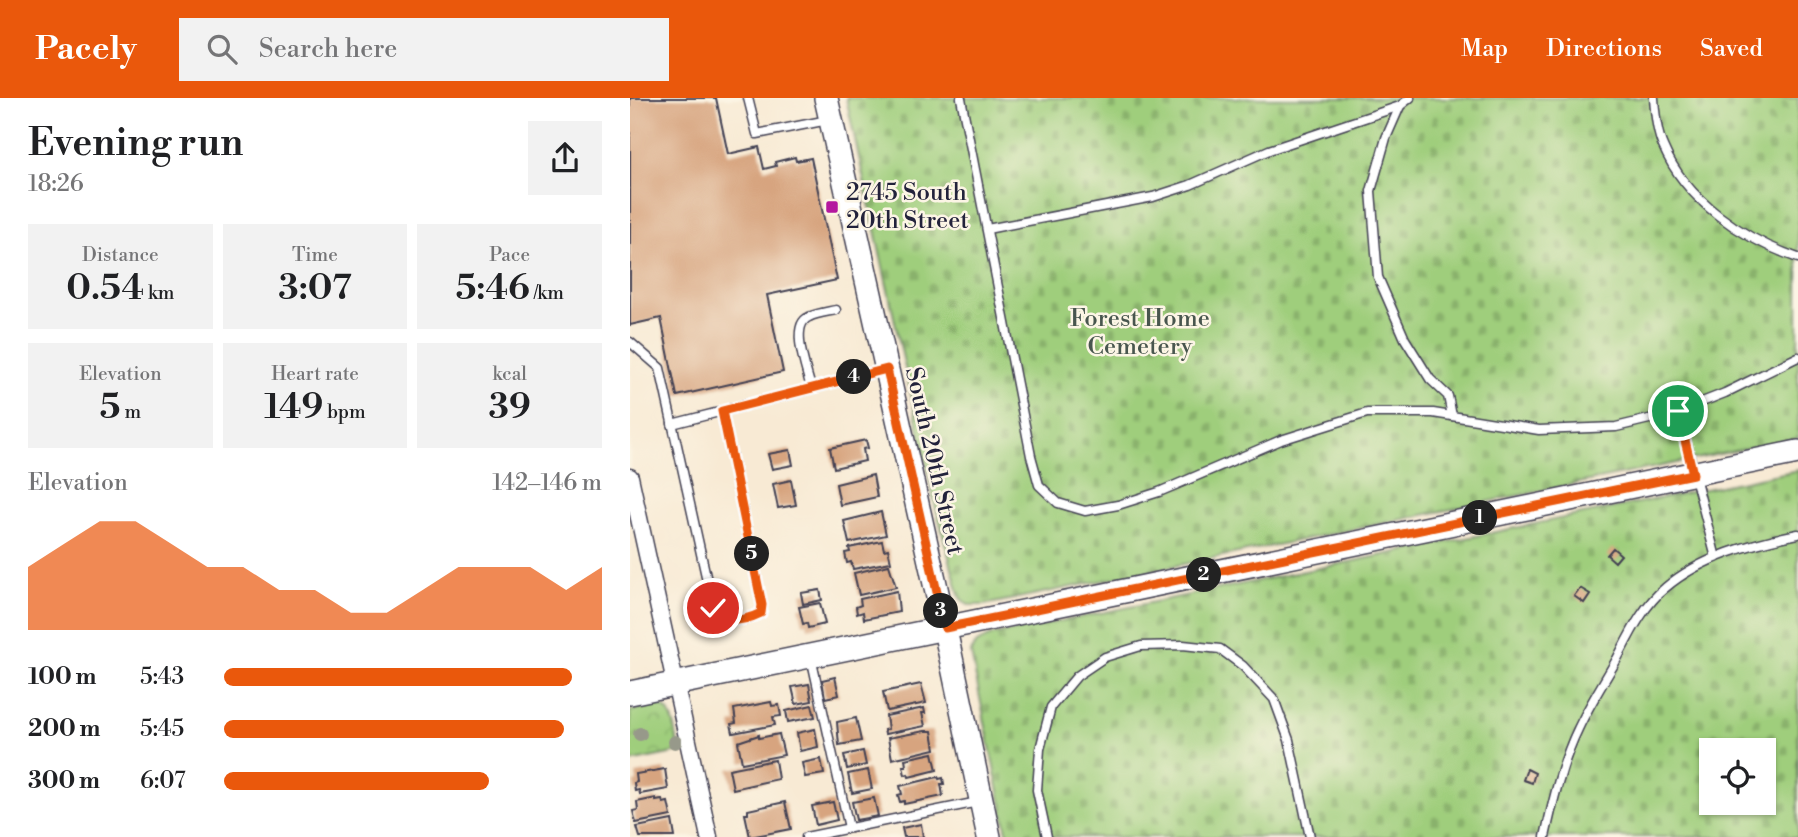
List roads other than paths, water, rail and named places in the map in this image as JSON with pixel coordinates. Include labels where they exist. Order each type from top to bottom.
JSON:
[{"type":"street","name":"South 20th Street","points":[[828,109],[945,628],[989,837]]},
{"type":"street","points":[[630,693],[1798,452]]},
{"type":"street","points":[[630,480],[709,837]]},
{"type":"lane","points":[[748,98],[757,134],[828,109]]},
{"type":"lane","points":[[961,98],[1031,456],[1040,485],[1058,503],[1085,511],[1118,505],[1159,492],[1281,440],[1367,413],[1433,413],[1539,430],[1616,427],[1678,411],[1724,393],[1798,357]]},
{"type":"lane","points":[[987,229],[1153,197],[1190,185],[1269,150],[1400,106],[1410,98]]},
{"type":"lane","points":[[1654,98],[1662,145],[1689,189],[1726,221],[1774,250],[1798,258]]},
{"type":"lane","points":[[1400,106],[1386,138],[1371,191],[1378,277],[1405,339],[1430,379],[1448,397],[1452,416]]},
{"type":"lane","points":[[811,388],[798,335],[800,324],[807,317],[836,310]]},
{"type":"lane","points":[[630,342],[660,368],[713,608],[720,620],[733,621],[761,613],[762,605],[722,411]]},
{"type":"lane","points":[[672,424],[887,369]]},
{"type":"lane","points":[[1678,411],[1716,558]]},
{"type":"lane","points":[[1545,837],[1552,804],[1577,730],[1640,616],[1664,588],[1697,566],[1777,538],[1798,534]]},
{"type":"lane","points":[[1047,837],[1037,790],[1040,749],[1051,707],[1077,677],[1105,657],[1141,646],[1183,645],[1220,649],[1243,666],[1274,699],[1289,740],[1310,837]]},
{"type":"lane","points":[[811,656],[849,828]]},
{"type":"lane","points":[[806,837],[981,801]]},
{"type":"place","name":"2745 South 20th Street","points":[[832,207]]},
{"type":"park label","name":"Forest Home Cemetery","points":[[1140,333]]}]
